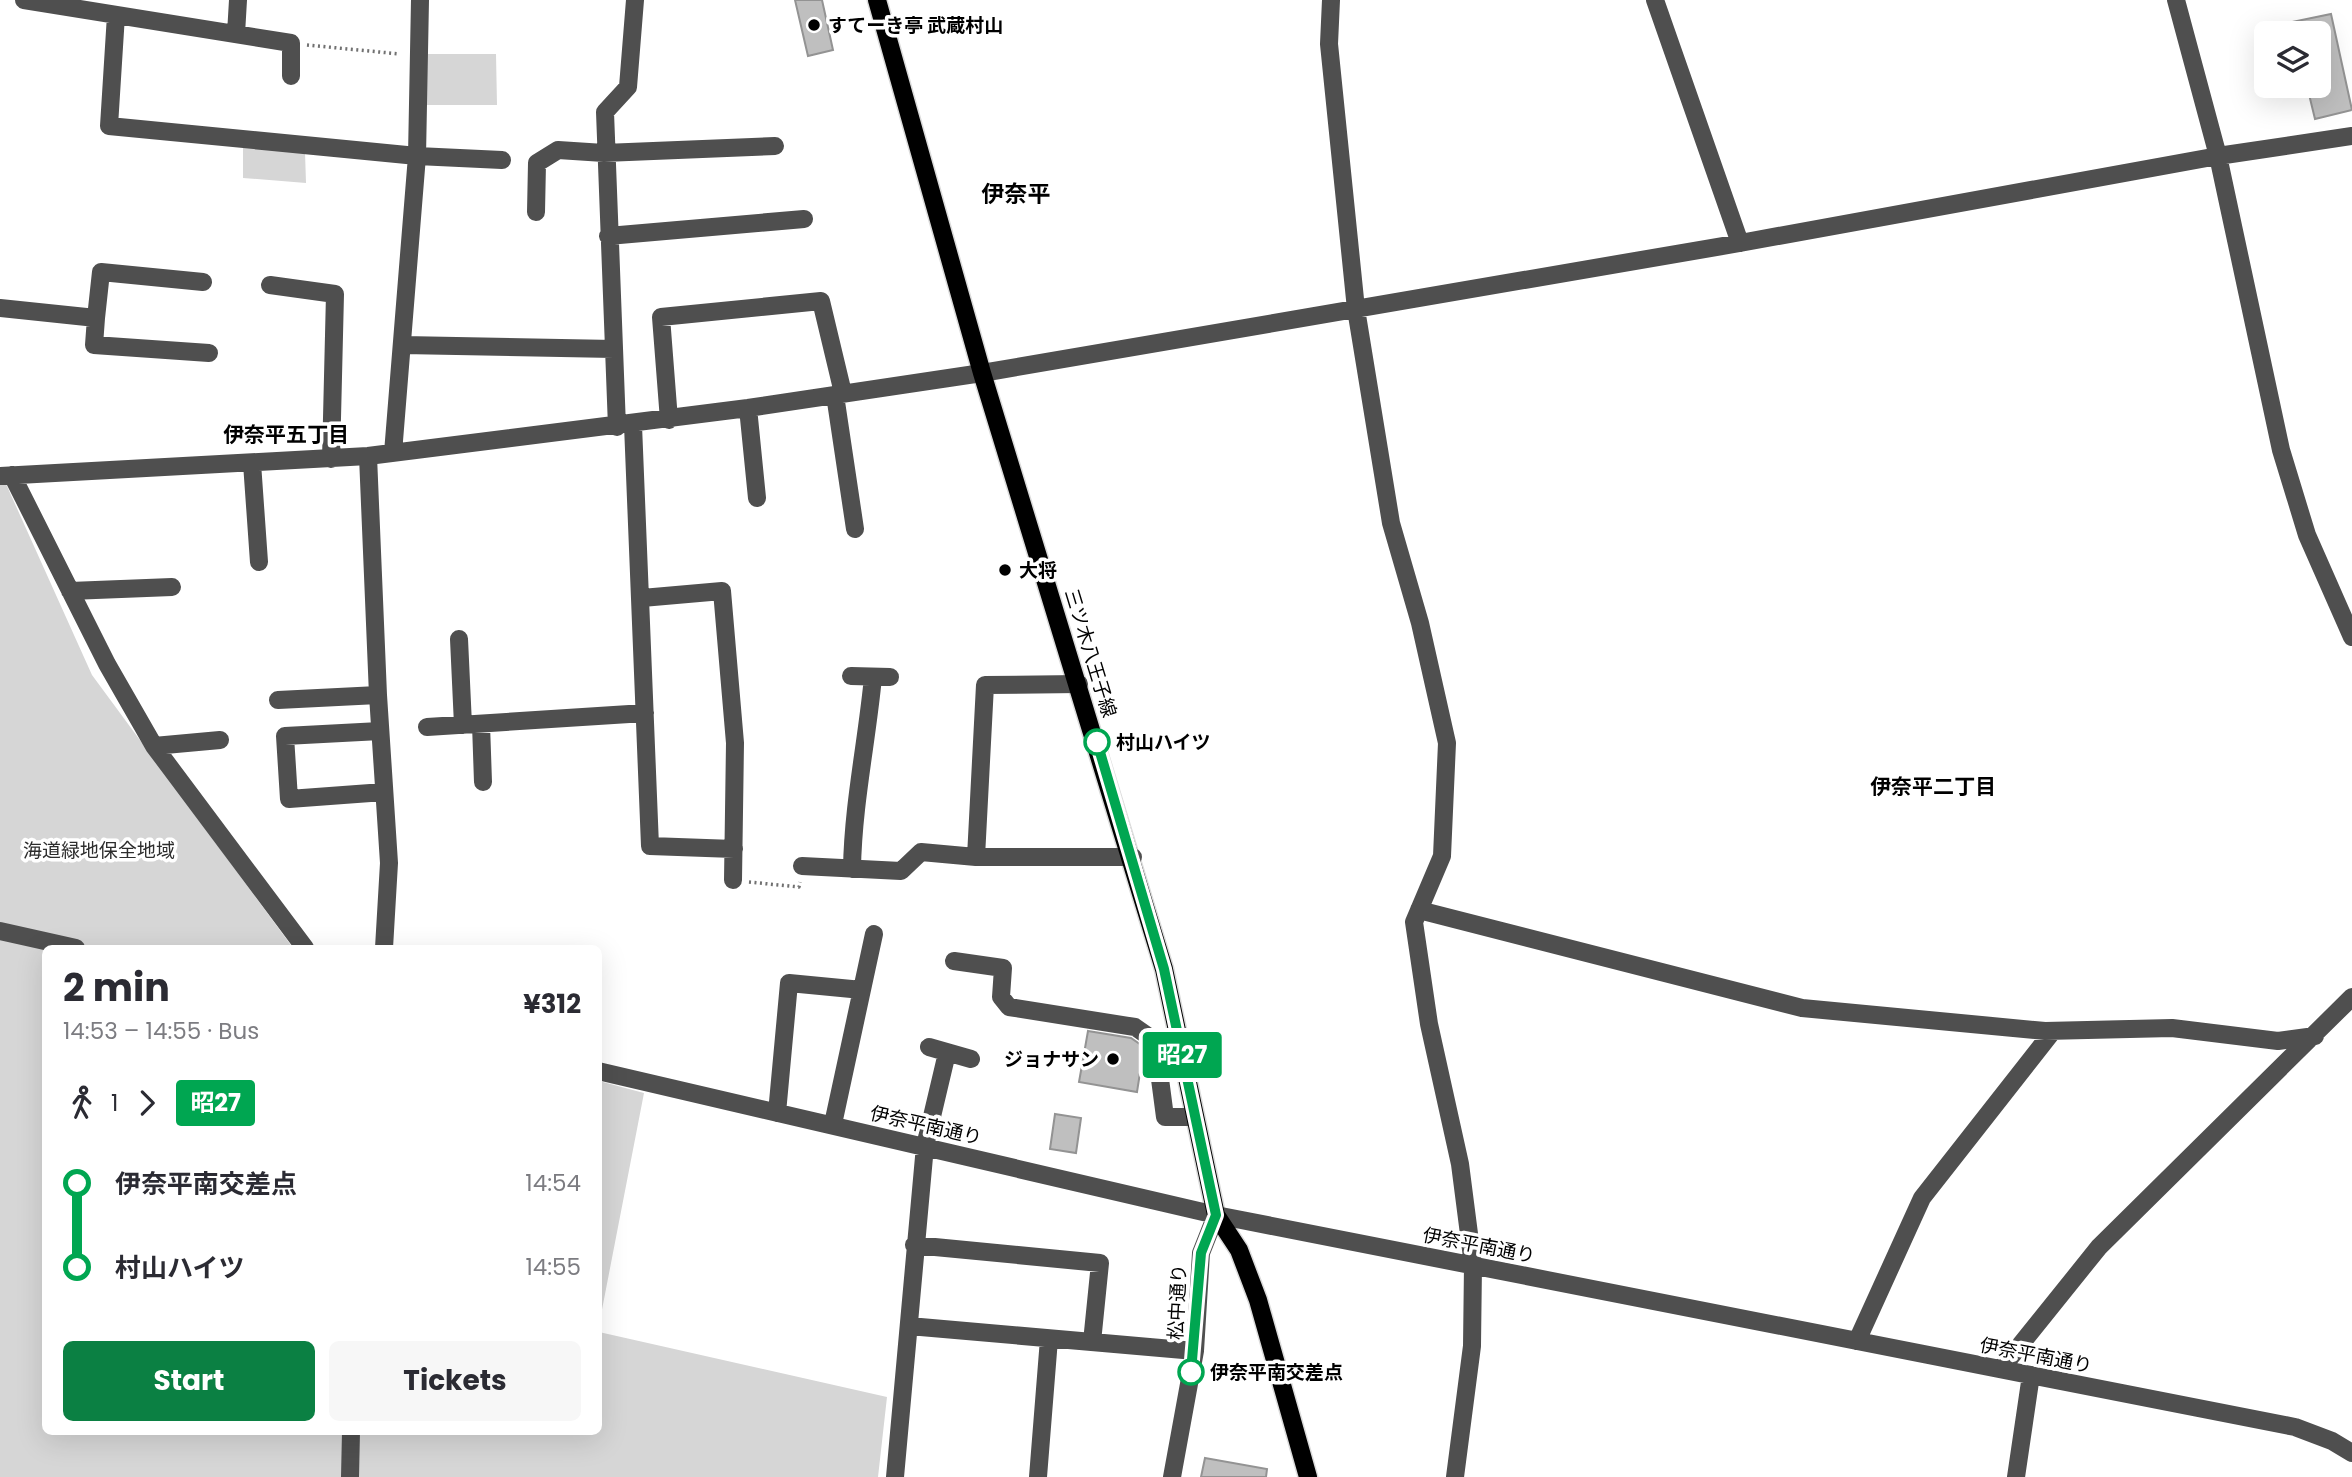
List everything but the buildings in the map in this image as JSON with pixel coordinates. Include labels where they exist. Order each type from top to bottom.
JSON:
[{"type":"main road","name":"三ツ木八王子線","points":[[877,0],[982,373],[1133,857],[1164,969],[1193,1117],[1216,1215],[1239,1250],[1258,1300],[1308,1477]]},
{"type":"street","points":[[23,0],[291,43],[291,76]]},
{"type":"street","points":[[236,34],[237,0]]},
{"type":"street","points":[[393,453],[417,156],[420,0]]},
{"type":"street","points":[[635,0],[628,87],[604,112],[604,153],[614,349],[625,426],[642,598],[650,846],[734,849]]},
{"type":"street","points":[[1331,0],[1329,44],[1356,309],[1391,523],[1420,623],[1447,743],[1442,856],[1415,922],[1427,1011],[1460,1164],[1473,1265],[1472,1346],[1455,1477]]},
{"type":"street","points":[[1655,0],[1740,243]]},
{"type":"street","points":[[2176,0],[2218,156],[2281,450],[2307,535],[2352,637]]},
{"type":"street","points":[[116,15],[109,126],[417,156],[502,160]]},
{"type":"street","points":[[302,945],[154,746],[6,475],[368,456],[668,420],[982,373],[1740,243],[2218,156],[2352,136]]},
{"type":"street","points":[[536,212],[537,163],[558,150],[604,153],[775,146]]},
{"type":"street","points":[[608,236],[804,219]]},
{"type":"street","points":[[203,282],[100,272],[94,345],[209,353]]},
{"type":"street","points":[[270,285],[335,294],[331,458]]},
{"type":"street","points":[[668,420],[661,317],[821,302],[839,394],[855,529]]},
{"type":"street","points":[[0,308],[96,318]]},
{"type":"street","points":[[403,345],[614,349]]},
{"type":"street","points":[[748,408],[757,498]]},
{"type":"street","points":[[368,456],[378,695],[389,863],[384,945]]},
{"type":"street","points":[[252,463],[259,562]]},
{"type":"street","points":[[70,591],[172,587]]},
{"type":"street","points":[[642,598],[722,591],[736,743],[733,880]]},
{"type":"street","points":[[459,639],[463,725]]},
{"type":"street","points":[[851,676],[881,677],[853,818],[852,869]]},
{"type":"street","points":[[976,857],[985,685],[1079,684]]},
{"type":"street","points":[[278,701],[378,695]]},
{"type":"street","points":[[427,727],[645,713]]},
{"type":"street","points":[[481,724],[482,782]]},
{"type":"street","points":[[380,731],[285,736],[289,799],[384,792]]},
{"type":"street","points":[[154,746],[220,740]]},
{"type":"street","points":[[802,866],[901,871],[921,852],[976,857],[1133,857]]},
{"type":"street","points":[[1419,910],[1802,1008],[2053,1031],[2172,1028],[2278,1041],[2315,1037]]},
{"type":"street","points":[[0,931],[63,945]]},
{"type":"street","points":[[833,1124],[874,934]]},
{"type":"street","points":[[954,961],[1003,968],[1001,997],[1009,1007],[1135,1027],[1155,1041],[1166,1117],[1193,1117]]},
{"type":"street","points":[[777,1113],[789,983],[862,990]]},
{"type":"street","points":[[2001,1369],[2099,1247],[2231,1114],[2315,1037],[2352,997]]},
{"type":"street","points":[[1857,1341],[1922,1198],[2053,1031]]},
{"type":"street","points":[[929,1047],[971,1059]]},
{"type":"street","points":[[895,1477],[925,1146],[947,1053]]},
{"type":"street","name":"伊奈平南通り","points":[[602,1072],[1216,1215],[2295,1427],[2332,1441],[2352,1453]]},
{"type":"street","name":"松中通り","points":[[1172,1477],[1195,1351],[1201,1253],[1216,1215]]},
{"type":"street","points":[[914,1245],[1100,1263],[1092,1342]]},
{"type":"street","points":[[909,1326],[1195,1351]]},
{"type":"street","points":[[1038,1477],[1049,1339]]},
{"type":"street","points":[[2016,1477],[2031,1375]]},
{"type":"street","points":[[350,1477],[351,1435]]},
{"type":"path","points":[[291,43],[420,56]]},
{"type":"path","points":[[733,880],[799,887],[802,866]]},
{"type":"green space","points":[[426,54],[496,54],[497,105],[427,105]]},
{"type":"green space","points":[[243,146],[305,152],[306,183],[243,178]]},
{"type":"green space","name":"海道緑地保全地域","points":[[0,484],[6,484],[92,675],[291,945],[42,945],[42,1435],[602,1435],[602,1333],[887,1397],[878,1477],[0,1477]]},
{"type":"green space","points":[[602,1082],[644,1093],[602,1310]]},
{"type":"bus line","name":"昭27","points":[[1097,742],[1164,969],[1193,1117],[1216,1215],[1201,1253],[1195,1351],[1191,1372]]},
{"type":"place","name":"すてーき亭 武蔵村山","points":[[814,25]]},
{"type":"place","name":"大将","points":[[1005,570]]},
{"type":"place","name":"村山ハイツ","points":[[1097,742]]},
{"type":"place","name":"ジョナサン","points":[[1113,1059]]},
{"type":"place","name":"伊奈平南交差点","points":[[1191,1372]]},
{"type":"district","name":"伊奈平","points":[[1016,194]]},
{"type":"district","name":"伊奈平五丁目","points":[[286,435]]},
{"type":"district","name":"伊奈平二丁目","points":[[1933,787]]}]
